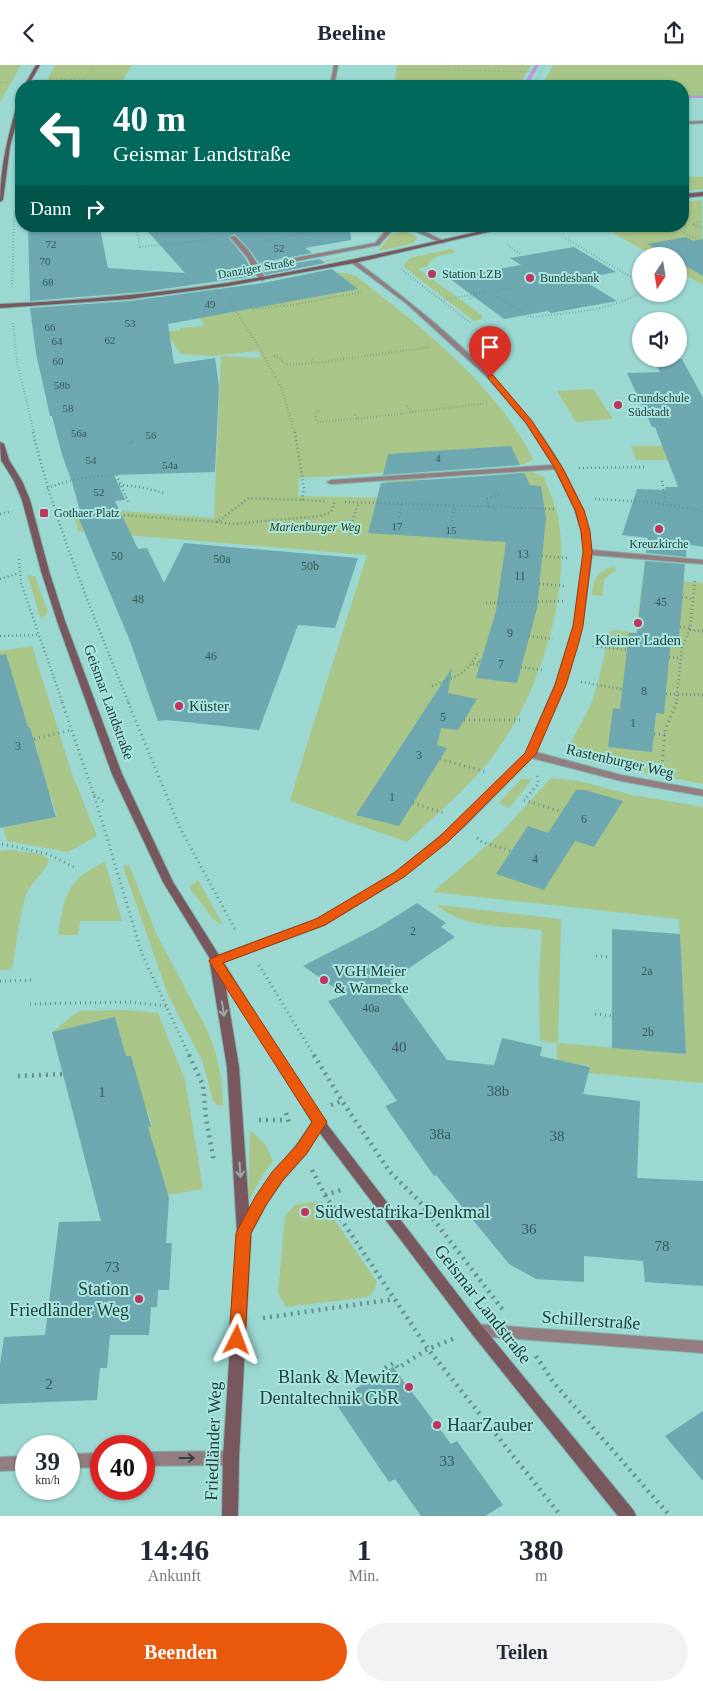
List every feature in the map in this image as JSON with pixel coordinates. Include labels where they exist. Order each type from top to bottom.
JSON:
[{"type":"main road","points":[[29,80],[38,65]]},
{"type":"main road","points":[[0,200],[1,176],[15,120]]},
{"type":"main road","points":[[689,195],[703,193]]},
{"type":"main road","name":"Danziger Straße","points":[[0,306],[160,294],[218,286],[354,262],[486,232]]},
{"type":"main road","name":"Geismar Landstraße","points":[[0,444],[5,460],[18,481],[26,500],[61,621],[117,774],[168,882],[319,1122],[477,1329],[628,1516]]},
{"type":"main road","name":"Geismar Landstraße","points":[[216,961],[233,1067],[244,1233]]},
{"type":"main road","name":"Friedländer Weg","points":[[230,1516],[231,1458],[244,1233],[265,1195],[278,1176],[302,1149],[319,1122]]},
{"type":"street","points":[[333,80],[336,65]]},
{"type":"street","points":[[689,123],[703,122]]},
{"type":"street","points":[[257,267],[378,244],[389,232]]},
{"type":"street","points":[[421,232],[443,242]]},
{"type":"street","points":[[233,237],[257,267],[262,279]]},
{"type":"street","points":[[216,961],[320,922],[380,887],[444,839],[530,754],[569,660],[578,626],[587,556],[585,531],[579,510],[558,467],[529,422],[512,400],[490,377],[455,343],[388,287],[354,262]]},
{"type":"street","points":[[331,482],[558,467]]},
{"type":"street","points":[[587,556],[703,562]]},
{"type":"street","name":"Rastenburger Weg","points":[[530,754],[576,767],[660,786],[703,793]]},
{"type":"street","name":"Schillerstraße","points":[[477,1329],[703,1347]]},
{"type":"street","points":[[155,1459],[231,1458]]},
{"type":"street","points":[[0,1463],[15,1463]]},
{"type":"path","points":[[84,80],[94,65]]},
{"type":"path","points":[[537,80],[545,65],[539,65]]},
{"type":"path","points":[[398,69],[541,72]]},
{"type":"path","points":[[89,72],[94,72]]},
{"type":"path","points":[[43,79],[88,80]]},
{"type":"path","points":[[0,83],[6,83]]},
{"type":"path","points":[[689,95],[703,96]]},
{"type":"path","points":[[14,208],[11,284],[13,290],[32,298],[33,305],[33,312],[19,317],[13,323],[17,361],[47,488],[97,624],[180,827],[227,917],[249,949],[342,1101],[390,1172],[420,1202],[521,1333],[554,1383],[670,1516]]},
{"type":"path","points":[[696,227],[692,224],[694,222],[703,221]]},
{"type":"path","points":[[689,228],[703,228]]},
{"type":"path","points":[[138,232],[140,247],[233,237]]},
{"type":"path","points":[[241,245],[307,232]]},
{"type":"path","points":[[313,232],[316,235]]},
{"type":"path","points":[[684,232],[698,240]]},
{"type":"path","points":[[563,237],[632,278]]},
{"type":"path","points":[[272,239],[277,243]]},
{"type":"path","points":[[386,254],[397,266],[472,324]]},
{"type":"path","points":[[218,286],[261,350],[282,387],[295,433],[304,489],[302,500]]},
{"type":"path","points":[[251,303],[249,304],[254,309],[272,309],[388,287]]},
{"type":"path","points":[[442,300],[511,288]]},
{"type":"path","points":[[472,290],[477,294]]},
{"type":"path","points":[[490,292],[529,317],[601,307],[632,297]]},
{"type":"path","points":[[331,293],[336,297]]},
{"type":"path","points":[[470,299],[477,294]]},
{"type":"path","points":[[272,309],[276,313]]},
{"type":"path","points":[[278,355],[275,357],[281,364],[287,366],[455,343]]},
{"type":"path","points":[[404,345],[409,350]]},
{"type":"path","points":[[360,351],[365,356]]},
{"type":"path","points":[[312,360],[315,363]]},
{"type":"path","points":[[320,411],[315,413],[317,422],[320,423],[356,417],[512,400]]},
{"type":"path","points":[[455,401],[459,406]]},
{"type":"path","points":[[407,406],[412,412]]},
{"type":"path","points":[[129,444],[130,442],[135,442]]},
{"type":"path","points":[[580,468],[646,467]]},
{"type":"path","points":[[47,488],[71,480],[116,474],[119,485],[128,502]]},
{"type":"path","points":[[662,481],[666,504]]},
{"type":"path","points":[[119,485],[140,487],[165,493]]},
{"type":"path","points":[[488,507],[488,499],[499,495]]},
{"type":"path","points":[[217,522],[249,498],[579,510]]},
{"type":"path","points":[[574,499],[618,499],[666,504],[703,511]]},
{"type":"path","points":[[56,510],[234,524],[320,516],[330,512],[335,501]]},
{"type":"path","points":[[355,534],[348,533],[359,502]]},
{"type":"path","points":[[8,504],[12,520]]},
{"type":"path","points":[[399,517],[402,504]]},
{"type":"path","points":[[452,521],[455,506]]},
{"type":"path","points":[[0,514],[10,512]]},
{"type":"path","points":[[19,553],[19,573],[94,795],[142,954],[202,1085],[215,1164]]},
{"type":"path","points":[[542,556],[587,556]]},
{"type":"path","points":[[0,579],[19,573]]},
{"type":"path","points":[[660,786],[665,735],[677,702],[682,648],[690,629],[695,579]]},
{"type":"path","points":[[682,597],[693,599]]},
{"type":"path","points":[[486,603],[546,600],[581,603]]},
{"type":"path","points":[[680,627],[703,631]]},
{"type":"path","points":[[0,636],[39,635]]},
{"type":"path","points":[[473,665],[477,653]]},
{"type":"path","points":[[669,657],[681,658]]},
{"type":"path","points":[[432,686],[458,676],[473,665],[478,665],[479,661],[481,661]]},
{"type":"path","points":[[666,694],[703,695]]},
{"type":"path","points":[[464,720],[481,722],[511,718],[544,723]]},
{"type":"path","points":[[34,739],[71,730]]},
{"type":"path","points":[[654,734],[665,735]]},
{"type":"path","points":[[440,759],[508,777]]},
{"type":"path","points":[[524,800],[562,812]]},
{"type":"path","points":[[2,843],[44,851],[74,867]]},
{"type":"path","points":[[596,955],[612,957]]},
{"type":"path","points":[[0,981],[34,980]]},
{"type":"path","points":[[30,1004],[129,1002],[166,1006]]},
{"type":"path","points":[[595,1014],[612,1016]]},
{"type":"path","points":[[18,1076],[63,1074]]},
{"type":"path","points":[[325,1195],[428,1349],[561,1516]]},
{"type":"path","points":[[238,1322],[395,1299]]},
{"type":"path","points":[[385,1368],[394,1363],[398,1368],[428,1349]]},
{"type":"green space","points":[[0,65],[21,65],[0,102]]},
{"type":"green space","points":[[55,65],[132,65],[123,80],[47,80]]},
{"type":"green space","points":[[397,65],[531,65],[522,80],[395,80]]},
{"type":"green space","points":[[553,65],[703,65],[703,96],[689,95],[689,80],[545,80]]},
{"type":"green space","points":[[689,176],[703,177],[703,189],[689,190]]},
{"type":"green space","points":[[702,200],[703,285],[688,276],[688,247],[638,247],[612,232],[689,232],[689,201]]},
{"type":"green space","points":[[401,232],[408,232],[417,237],[411,244],[378,251],[392,234]]},
{"type":"green space","points":[[451,249],[454,253],[435,258],[428,266],[418,269],[483,316],[480,320],[474,321],[403,266],[410,258]]},
{"type":"green space","points":[[372,252],[315,264],[314,263]]},
{"type":"green space","name":"Marienburger Weg","points":[[333,273],[345,273],[356,276],[431,336],[455,358],[498,405],[517,431],[533,459],[525,464],[299,478],[298,496],[382,498],[383,485],[388,481],[425,479],[427,481],[543,501],[541,486],[516,485],[512,474],[531,472],[544,477],[557,513],[561,543],[561,574],[549,640],[525,703],[510,731],[483,768],[452,801],[407,842],[290,801],[367,555],[78,531],[75,519],[96,509],[214,518],[221,356],[262,358],[258,351],[212,356],[181,354],[165,331],[179,331],[181,328],[205,326],[199,316],[232,313],[219,294]]},
{"type":"green space","points":[[593,389],[613,419],[576,422],[557,391]]},
{"type":"green space","points":[[631,446],[662,446],[668,460],[636,460]]},
{"type":"green space","points":[[614,566],[616,570],[604,579],[602,596],[592,595],[597,576]]},
{"type":"green space","points":[[27,575],[35,576],[48,613],[41,619]]},
{"type":"green space","points":[[669,580],[703,583],[703,784],[583,760],[574,755],[570,749],[594,695],[609,632],[616,630],[636,633],[642,582],[669,584]]},
{"type":"green space","points":[[32,646],[71,771],[97,836],[68,852],[7,841],[3,828],[57,816],[50,794],[46,795],[33,754],[38,753],[30,727],[25,728],[12,673],[0,674],[0,651]]},
{"type":"green space","points":[[551,778],[579,781],[632,795],[703,807],[703,1083],[588,1073],[590,1066],[557,1060],[557,1043],[540,1041],[539,979],[542,930],[475,923],[450,914],[439,907],[439,905],[561,919],[558,1043],[686,1054],[679,919],[433,892],[500,834]]},
{"type":"green space","points":[[521,779],[532,779],[509,808],[499,803]]},
{"type":"green space","points":[[12,850],[41,854],[49,859],[26,895],[12,969],[0,970],[0,851]]},
{"type":"green space","points":[[105,862],[122,921],[80,921],[78,935],[58,935],[65,900],[74,883]]},
{"type":"green space","points":[[129,865],[156,933],[208,1032],[221,1077],[223,1106],[217,1105],[213,1100],[202,1060],[168,995],[123,866]]},
{"type":"green space","points":[[198,880],[223,925],[213,919],[189,887]]},
{"type":"green space","points":[[126,1010],[158,1013],[185,1080],[203,1189],[101,1206],[95,1198],[163,1180],[148,1127],[152,1125],[147,1110],[143,1111],[131,1056],[126,1056],[115,1017],[52,1032],[79,1011]]},
{"type":"green space","points":[[250,1130],[265,1144],[273,1161],[259,1181],[248,1203]]},
{"type":"green space","points":[[311,1202],[323,1203],[377,1282],[374,1291],[368,1297],[286,1307],[278,1293],[285,1216],[295,1205]]},
{"type":"building","points":[[28,232],[101,232],[108,268],[185,273],[148,232],[350,232],[351,240],[305,248],[312,253],[259,263],[235,234],[229,236],[255,276],[142,292],[30,301]]},
{"type":"building","points":[[686,237],[693,241],[703,239],[703,276],[688,267],[688,247],[652,247],[647,244]]},
{"type":"building","points":[[574,247],[616,272],[581,279],[617,301],[504,319],[449,278],[521,265],[510,258]]},
{"type":"building","points":[[319,259],[325,263],[265,275],[263,269]]},
{"type":"building","points":[[332,269],[358,289],[168,324],[174,364],[215,358],[219,386],[215,472],[114,475],[125,500],[115,501],[138,549],[147,548],[164,583],[184,543],[358,558],[335,628],[298,625],[259,730],[167,720],[158,721],[130,641],[79,519],[82,518],[72,482],[62,455],[52,416],[50,416],[36,353],[30,308],[130,301],[263,283]]},
{"type":"building","points":[[657,367],[686,367],[703,398],[703,547],[687,544],[686,557],[646,553],[648,538],[622,535],[637,489],[666,490],[665,487],[678,487],[655,427],[652,427],[627,373],[660,372]]},
{"type":"building","points":[[511,446],[520,465],[383,475],[388,454]]},
{"type":"building","points":[[524,473],[530,485],[541,486],[546,518],[537,608],[517,683],[476,678],[496,611],[506,542],[368,533],[381,483]]},
{"type":"building","points":[[645,561],[685,564],[679,638],[671,637],[664,714],[656,713],[652,752],[608,747],[613,708],[620,709],[629,633],[637,633]]},
{"type":"building","points":[[6,654],[28,727],[30,727],[56,817],[0,828],[0,655]]},
{"type":"building","points":[[452,668],[448,693],[477,699],[458,730],[441,728],[437,745],[447,748],[399,826],[356,815]]},
{"type":"building","points":[[576,790],[585,790],[623,801],[594,847],[575,841],[544,890],[496,874],[528,826],[548,833]]},
{"type":"building","points":[[417,903],[446,923],[441,927],[455,937],[390,981],[447,1060],[494,1065],[502,1038],[542,1047],[540,1056],[590,1067],[583,1094],[640,1101],[637,1178],[703,1181],[703,1286],[645,1282],[643,1261],[584,1256],[584,1282],[536,1279],[509,1264],[436,1175],[434,1176],[385,1106],[397,1101],[328,1001],[345,995],[303,966],[379,927]]},
{"type":"building","points":[[612,929],[680,934],[686,1054],[612,1048]]},
{"type":"building","points":[[115,1017],[126,1056],[131,1056],[151,1126],[148,1127],[169,1198],[166,1243],[172,1243],[169,1290],[158,1290],[157,1307],[151,1307],[149,1335],[110,1335],[107,1368],[100,1368],[97,1400],[0,1404],[0,1365],[4,1337],[45,1335],[59,1222],[101,1221],[52,1032]]},
{"type":"building","points":[[393,1367],[451,1444],[457,1441],[503,1505],[485,1516],[421,1516],[395,1479],[389,1482],[334,1401]]},
{"type":"building","points":[[703,1411],[703,1481],[665,1436]]},
{"type":"waterway","points":[[528,80],[537,65]]},
{"type":"waterway","points":[[689,97],[703,97]]},
{"type":"place","name":"Station LZB","points":[[432,274]]},
{"type":"place","name":"Bundesbank","points":[[530,278]]},
{"type":"place","name":"Grundschule Südstadt","points":[[618,405]]},
{"type":"place","name":"Gothaer Platz","points":[[44,513]]},
{"type":"place","name":"Kreuzkirche","points":[[659,529]]},
{"type":"place","name":"Kleiner Laden","points":[[638,623]]},
{"type":"place","name":"Küster","points":[[179,706]]},
{"type":"place","name":"VGH Meier & Warnecke","points":[[324,980]]},
{"type":"place","name":"Südwestafrika-Denkmal","points":[[305,1212]]},
{"type":"place","name":"Station Friedländer Weg","points":[[139,1299]]},
{"type":"place","name":"Blank & Mewitz Dentaltechnik GbR","points":[[409,1387]]},
{"type":"place","name":"HaarZauber","points":[[437,1425]]},
{"type":"route","points":[[237,1340],[244,1233],[261,1201],[278,1176],[302,1149],[319,1122],[216,961],[320,922],[399,875],[460,825],[530,754],[560,685],[574,642],[588,552],[579,510],[558,467],[529,422],[512,400],[490,377]]}]
